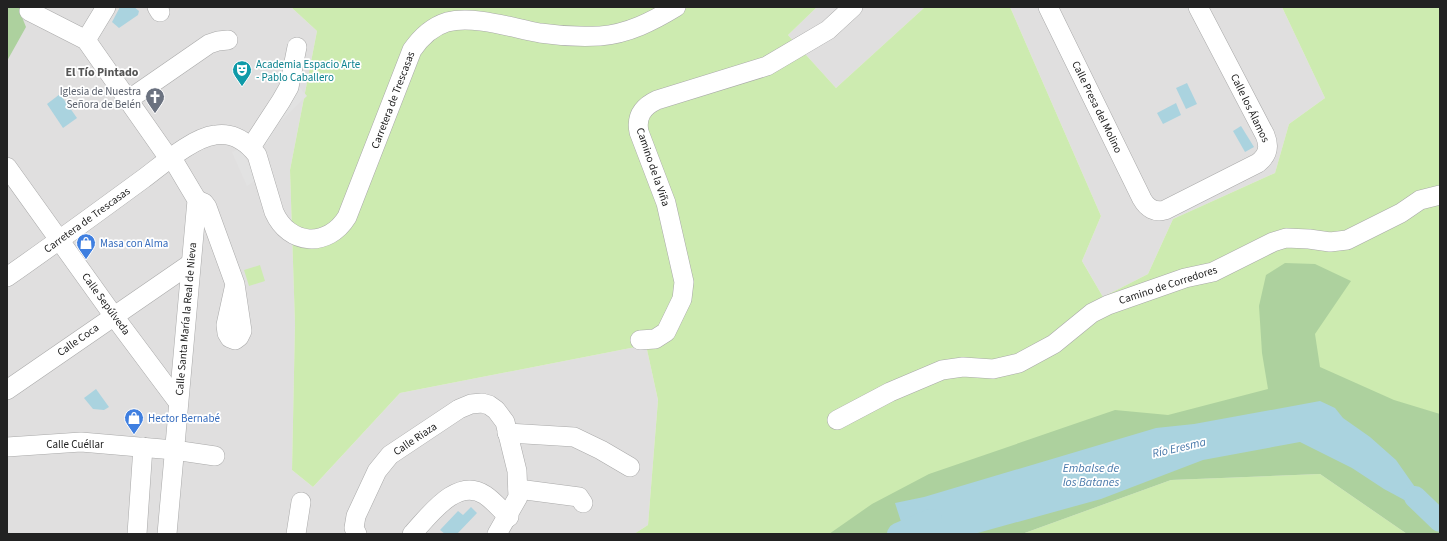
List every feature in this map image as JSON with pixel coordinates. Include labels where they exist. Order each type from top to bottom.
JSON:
[{"type":"street","points":[[86,40],[106,7]]},
{"type":"street","name":"Carretera de Trescasas","points":[[7,277],[171,159],[201,139],[216,135],[229,135],[251,147],[260,162],[274,212],[281,224],[298,237],[312,239],[320,238],[336,231],[347,217],[412,50],[420,39],[435,27],[446,23],[465,20],[561,36],[602,36],[619,33],[645,24],[676,7]]},
{"type":"street","name":"Camino de la Viña","points":[[640,340],[655,339],[666,332],[682,299],[684,282],[666,203],[639,132],[638,125],[640,113],[647,106],[657,100],[753,72],[772,64],[828,30],[853,7]]},
{"type":"street","name":"Calle Presa del Molino","points":[[1048,7],[1142,199],[1148,206]]},
{"type":"street","name":"Calle los Álamos","points":[[1148,206],[1156,211],[1166,210],[1258,163],[1267,152],[1268,144],[1265,135],[1198,7]]},
{"type":"street","points":[[29,11],[86,40],[171,159],[196,200],[204,203],[207,207],[235,284]]},
{"type":"street","points":[[128,100],[209,44],[228,40]]},
{"type":"street","points":[[251,147],[289,87],[297,47]]},
{"type":"street","name":"Calle Sepúlveda","points":[[7,167],[113,316],[178,402]]},
{"type":"street","name":"Camino de Corredores","points":[[837,420],[890,392],[942,370],[963,367],[993,369],[1020,363],[1054,344],[1092,313],[1108,305],[1186,278],[1213,272],[1273,242],[1286,238],[1330,242],[1347,240],[1401,213],[1420,200],[1440,195]]},
{"type":"street","name":"Calle Santa María la Real de Nieva","points":[[167,534],[196,200]]},
{"type":"street","name":"Calle Coca","points":[[7,390],[190,264]]},
{"type":"street","name":"Calle Riaza","points":[[357,534],[354,528],[354,522],[383,461],[459,409],[476,403],[489,405],[496,410],[504,422],[517,471],[518,497],[497,534]]},
{"type":"street","points":[[507,433],[574,437],[595,446],[630,467]]},
{"type":"street","name":"Calle Cuéllar","points":[[7,446],[81,442],[174,450],[215,456]]},
{"type":"street","points":[[137,534],[143,447]]},
{"type":"street","points":[[518,489],[578,497],[583,503]]},
{"type":"street","points":[[412,534],[447,499],[458,492],[465,490],[473,490],[486,496],[508,517]]},
{"type":"street","points":[[296,534],[301,502]]},
{"type":"shaded area","points":[[7,7],[291,7],[317,31],[290,170],[295,324],[292,470],[313,487],[400,393],[646,345],[658,400],[648,525],[634,534],[7,534]]},
{"type":"shaded area","points":[[817,7],[925,7],[836,88],[788,35]]},
{"type":"shaded area","points":[[1010,7],[1282,7],[1325,98],[1289,124],[1275,173],[1173,219],[1148,274],[1103,297],[1082,261],[1101,216]]},
{"type":"shaded area","points":[[296,83],[307,96],[277,125],[267,144],[256,138]]},
{"type":"shaded area","points":[[241,148],[256,180],[247,186],[232,152]]},
{"type":"green space","points":[[7,7],[22,7],[20,12],[26,27],[7,61]]},
{"type":"green space","points":[[291,7],[817,7],[788,35],[836,88],[925,7],[1010,7],[1101,216],[1082,261],[1103,297],[1148,274],[1173,219],[1275,173],[1289,124],[1325,98],[1282,7],[1440,7],[1440,521],[1329,435],[898,534],[634,534],[648,525],[658,400],[646,345],[400,393],[313,487],[292,470],[295,324],[290,170],[317,31]]},
{"type":"green space","points":[[1285,263],[1315,264],[1351,281],[1315,334],[1320,367],[1394,400],[1440,414],[1440,534],[1407,534],[1320,474],[1171,480],[1022,534],[829,534],[872,504],[929,474],[1115,410],[1168,415],[1268,389],[1262,353],[1259,306],[1266,275]]},
{"type":"green space","points":[[260,265],[265,281],[249,286],[244,270]]},
{"type":"green space","points":[[1320,474],[1407,534],[1022,534],[1171,480]]},
{"type":"water","points":[[120,7],[134,7],[139,11],[138,15],[119,28],[112,22]]},
{"type":"water","points":[[1187,83],[1197,104],[1186,109],[1176,88]]},
{"type":"water","points":[[60,94],[77,118],[63,128],[47,104]]},
{"type":"water","points":[[1176,103],[1181,115],[1163,124],[1157,113]]},
{"type":"water","points":[[1241,126],[1254,147],[1245,152],[1233,131]]},
{"type":"water","points":[[96,389],[109,407],[104,410],[93,409],[84,398]]},
{"type":"water","name":"Embalse de los Batanes","points":[[1320,401],[1335,408],[1343,418],[1370,437],[1396,460],[1436,517],[1384,489],[1352,468],[1300,442],[1203,460],[1101,499],[974,534],[905,534],[895,503],[924,497],[1156,428],[1194,424]]},
{"type":"water","points":[[471,507],[477,513],[457,534],[445,534],[440,530],[458,511],[463,515]]},
{"type":"waterway","name":"Río Eresma","points":[[1415,497],[1440,521]]},
{"type":"waterway","name":"Río Eresma","points":[[898,534],[931,520]]},
{"type":"place","name":"Academia Espacio Arte - Pablo Caballero","points":[[242,87]]},
{"type":"place","name":"Iglesia de Nuestra Señora de Belén","points":[[155,114]]},
{"type":"place","name":"Masa con Alma","points":[[86,260]]},
{"type":"place","name":"Hector Bernabé","points":[[134,435]]},
{"type":"district","name":"El Tío Pintado","points":[[102,72]]}]
